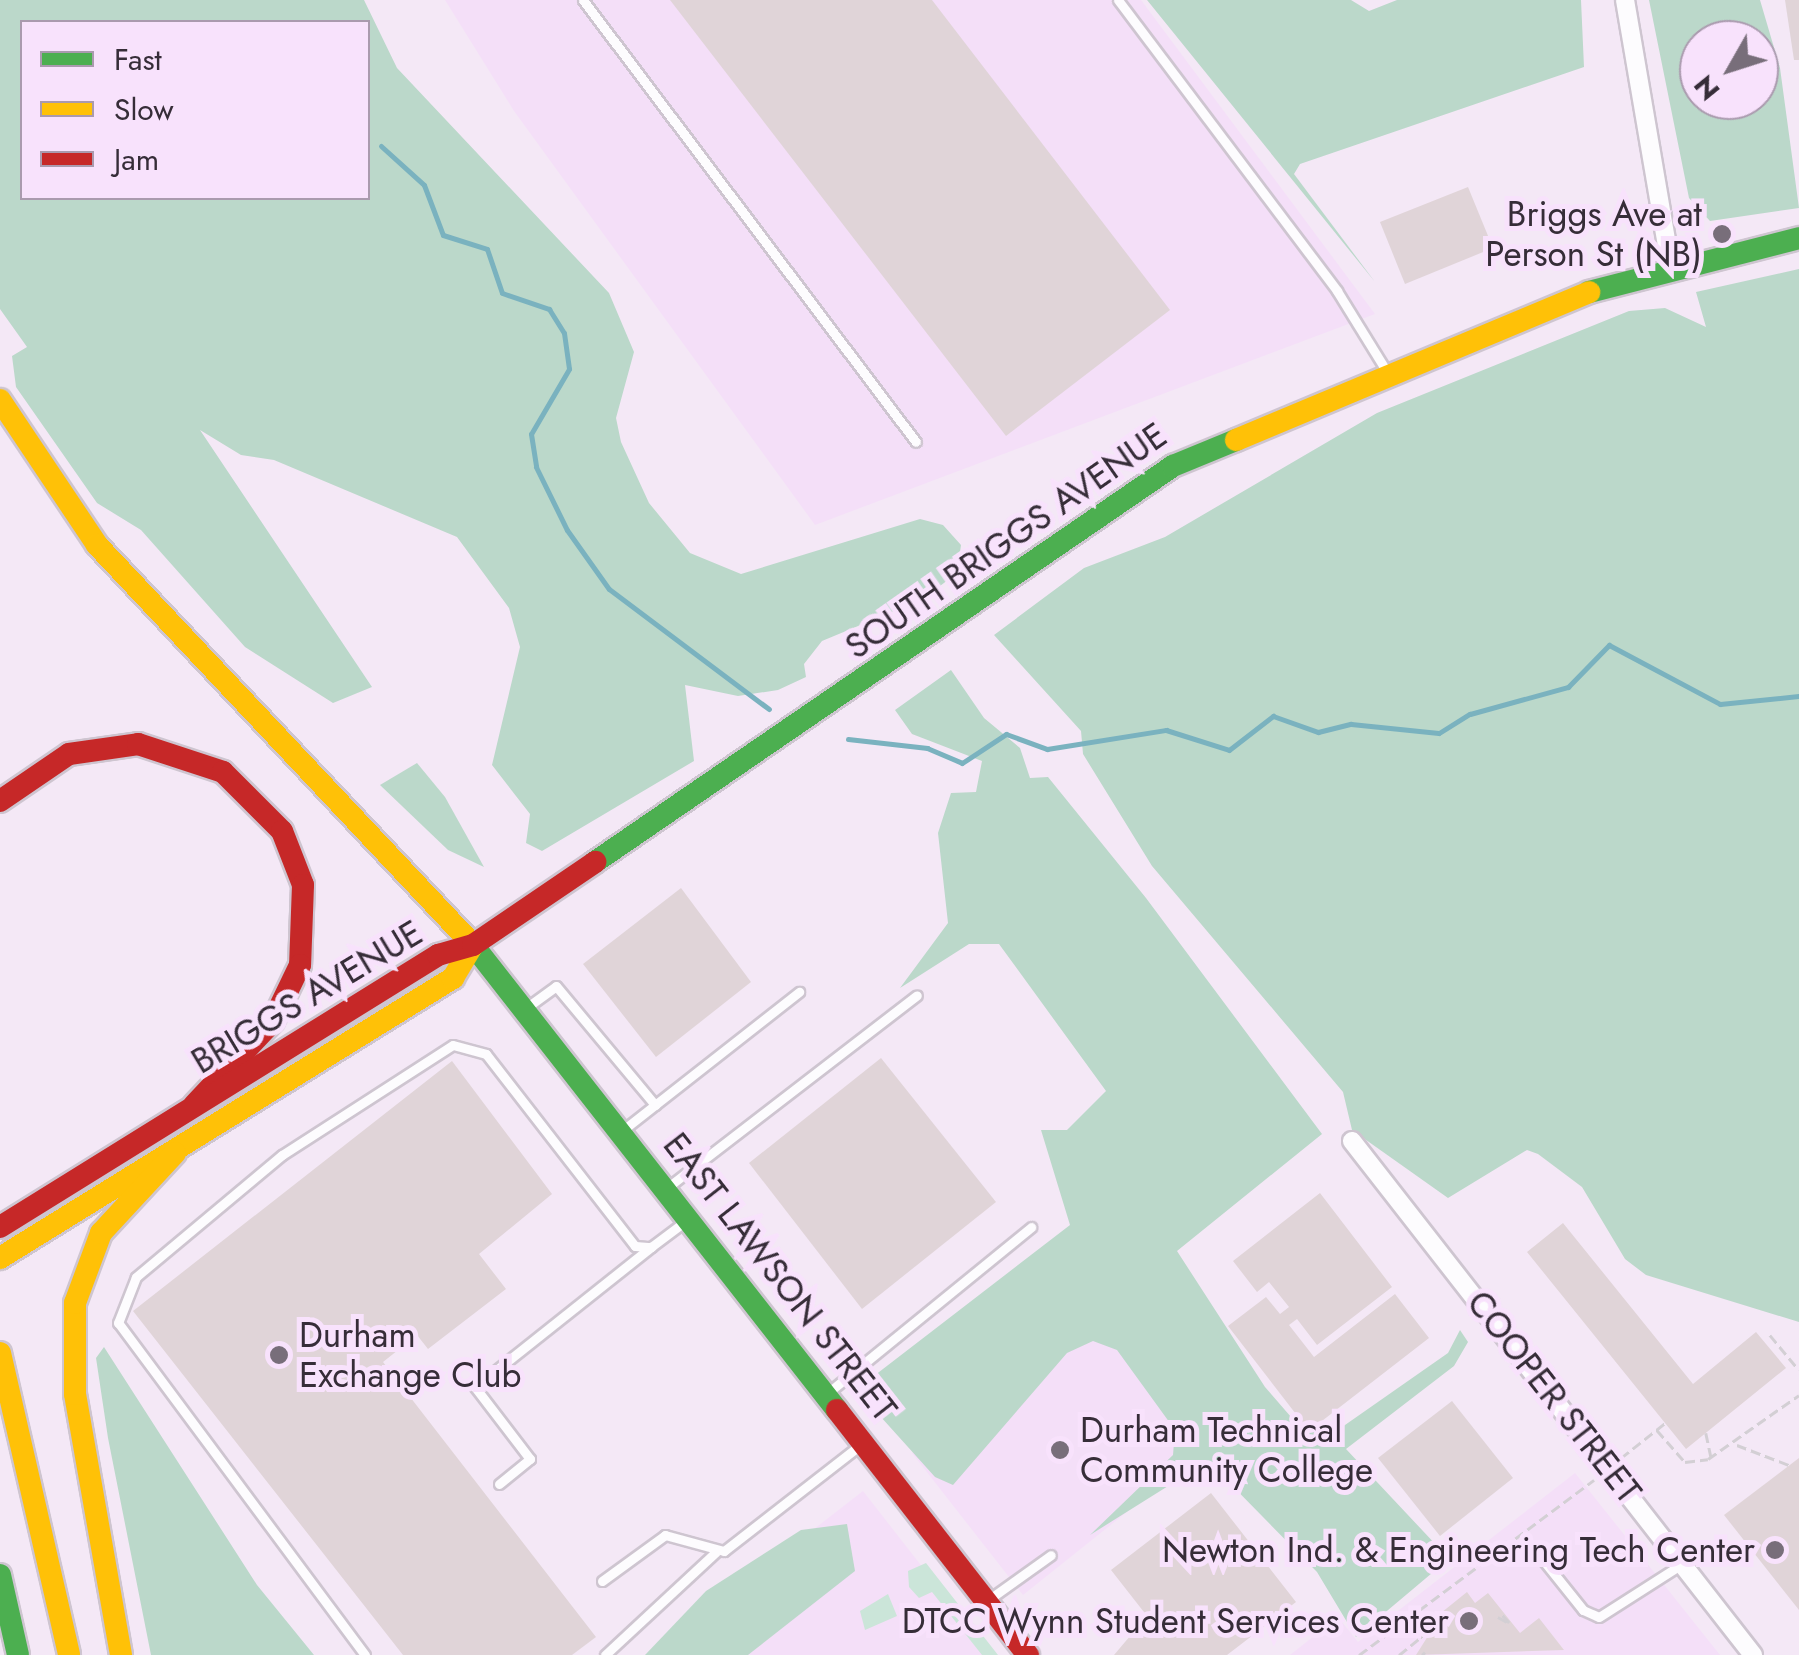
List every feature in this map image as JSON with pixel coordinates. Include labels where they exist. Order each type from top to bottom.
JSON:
[{"type":"main road","name":"SOUTH BRIGGS AVENUE","points":[[473,945],[1134,489],[1247,428],[1670,264],[1799,238]]},
{"type":"main road","name":"EAST LAWSON STREET","points":[[0,400],[98,546],[473,945],[1028,1655]]},
{"type":"main road","points":[[0,801],[69,754],[138,744],[222,772],[282,831],[306,907],[300,965],[273,1022],[194,1104]]},
{"type":"main road","name":"BRIGGS AVENUE","points":[[0,1227],[438,955],[473,945]]},
{"type":"main road","name":"BRIGGS AVENUE","points":[[0,1258],[453,978],[473,945]]},
{"type":"main road","points":[[121,1655],[75,1394],[75,1303],[101,1233],[175,1153]]},
{"type":"main road","points":[[0,1353],[69,1655]]},
{"type":"main road","points":[[0,1575],[18,1655]]},
{"type":"street","points":[[1625,0],[1670,264]]},
{"type":"street","name":"COOPER STREET","points":[[1352,1141],[1753,1655]]},
{"type":"lane","points":[[583,0],[916,442]]},
{"type":"lane","points":[[1118,0],[1337,290],[1386,372]]},
{"type":"lane","points":[[524,1010],[556,986],[655,1105]]},
{"type":"lane","points":[[621,1132],[799,992]]},
{"type":"lane","points":[[666,1188],[918,994]]},
{"type":"lane","points":[[365,1655],[118,1323],[136,1277],[282,1155],[438,1048],[486,1054],[625,1235],[650,1247]]},
{"type":"lane","points":[[499,1484],[530,1459],[475,1387],[690,1219]]},
{"type":"lane","points":[[827,1394],[1031,1227]]},
{"type":"lane","points":[[605,1655],[718,1550],[864,1442]]},
{"type":"lane","points":[[602,1581],[665,1534],[718,1550]]},
{"type":"lane","points":[[1535,1550],[1583,1610],[1600,1617],[1682,1564]]},
{"type":"lane","points":[[986,1602],[1052,1555]]},
{"type":"path","points":[[1770,1336],[1799,1370]]},
{"type":"path","points":[[1657,1430],[1685,1462],[1712,1458],[1735,1444],[1762,1414],[1799,1395]]},
{"type":"path","points":[[1620,1460],[1665,1423]]},
{"type":"path","points":[[1706,1433],[1712,1458]]},
{"type":"path","points":[[1735,1444],[1788,1466]]},
{"type":"path","points":[[1359,1655],[1602,1474]]},
{"type":"path","points":[[1399,1655],[1423,1638],[1402,1621]]},
{"type":"shaded area","points":[[445,0],[1141,0],[1375,314],[815,525],[514,111]]},
{"type":"shaded area","name":"Durham Technical Community College","points":[[1098,1308],[1207,1448],[1023,1595],[912,1453]]},
{"type":"shaded area","points":[[1575,1473],[1720,1655],[1290,1655],[1338,1617],[1358,1642]]},
{"type":"shaded area","points":[[863,1491],[991,1655],[652,1655]]},
{"type":"green space","points":[[0,0],[364,0],[397,68],[609,293],[634,352],[616,418],[621,442],[649,503],[690,553],[741,574],[920,519],[943,525],[961,545],[957,573],[923,599],[822,641],[804,664],[806,677],[778,690],[738,696],[685,685],[694,761],[542,851],[526,843],[530,814],[492,765],[520,647],[509,608],[457,537],[274,460],[241,455],[200,430],[372,687],[333,703],[245,647],[141,530],[97,503],[16,387],[12,356],[27,347],[0,309]]},
{"type":"green space","points":[[1147,0],[1351,0],[1369,11],[1397,0],[1581,0],[1584,67],[1300,164],[1294,174],[1375,282]]},
{"type":"green space","points":[[1649,0],[1760,0],[1766,20],[1679,20],[1679,120],[1779,120],[1779,65],[1780,68],[1799,208],[1710,221],[1689,198]]},
{"type":"green space","points":[[1799,269],[1799,1322],[1646,1275],[1625,1259],[1582,1187],[1538,1154],[1527,1150],[1448,1198],[1352,1130],[1343,1092],[1152,866],[1083,754],[1081,731],[994,635],[1084,568],[1165,537],[1377,413],[1629,311],[1665,308],[1706,327],[1696,292]]},
{"type":"green space","points":[[951,670],[984,718],[1020,748],[1030,778],[1048,777],[1146,898],[1322,1134],[1177,1251],[1265,1387],[1304,1432],[1335,1432],[1448,1353],[1460,1330],[1468,1342],[1454,1366],[1346,1449],[1438,1547],[1438,1568],[1356,1637],[1317,1572],[1208,1461],[1090,1535],[1173,1455],[1175,1430],[1117,1350],[1093,1341],[1067,1353],[953,1485],[935,1477],[871,1406],[870,1379],[1070,1225],[1041,1130],[1067,1130],[1106,1091],[999,944],[969,944],[900,988],[948,923],[938,833],[951,793],[976,792],[982,761],[912,734],[895,710]]},
{"type":"green space","points":[[417,763],[445,797],[484,867],[448,850],[380,785]]},
{"type":"green space","points":[[104,1347],[257,1585],[314,1655],[151,1655],[108,1438],[96,1358]]},
{"type":"green space","points":[[847,1524],[855,1571],[748,1655],[645,1655],[706,1591],[801,1530]]},
{"type":"green space","points":[[926,1563],[998,1655],[982,1655],[932,1592],[919,1598],[909,1587],[908,1571]]},
{"type":"green space","points":[[888,1594],[897,1616],[865,1630],[860,1611]]},
{"type":"building","points":[[670,0],[932,0],[1170,310],[1006,436]]},
{"type":"building","points":[[1785,0],[1799,0],[1799,60],[1794,60]]},
{"type":"building","points":[[1468,187],[1493,248],[1405,284],[1380,222]]},
{"type":"building","points":[[681,888],[751,982],[656,1057],[583,964]]},
{"type":"building","points":[[881,1058],[996,1202],[862,1309],[749,1163]]},
{"type":"building","name":"Durham Exchange Club","points":[[452,1061],[552,1194],[479,1254],[506,1289],[428,1349],[417,1335],[383,1362],[596,1637],[572,1655],[403,1655],[133,1311]]},
{"type":"building","points":[[1320,1193],[1392,1287],[1317,1345],[1297,1319],[1289,1325],[1314,1357],[1395,1294],[1429,1338],[1309,1431],[1228,1326],[1266,1297],[1280,1314],[1289,1307],[1269,1282],[1257,1292],[1233,1261]]},
{"type":"building","points":[[1563,1223],[1693,1384],[1756,1332],[1786,1368],[1686,1449],[1527,1252]]},
{"type":"building","points":[[1452,1401],[1513,1478],[1440,1536],[1378,1458]]},
{"type":"building","name":"Newton Ind. & Engineering Tech Center","points":[[1799,1458],[1799,1610],[1724,1515]]},
{"type":"building","points":[[1211,1493],[1296,1602],[1227,1655],[1114,1655],[1147,1616],[1111,1570]]},
{"type":"building","name":"DTCC Wynn Student Services Center","points":[[1467,1592],[1475,1603],[1488,1593],[1520,1633],[1539,1618],[1564,1650],[1416,1655],[1428,1636],[1421,1629]]},
{"type":"waterway","points":[[381,146],[424,185],[443,235],[487,249],[502,293],[549,309],[564,333],[569,369],[531,434],[536,467],[567,530],[609,589],[769,709]]},
{"type":"waterway","points":[[848,739],[927,748],[962,763],[1006,734],[1047,749],[1166,730],[1229,750],[1273,716],[1318,732],[1351,724],[1439,733],[1470,714],[1568,687],[1609,645],[1720,704],[1799,696]]},
{"type":"traffic: fast","points":[[1589,292],[1799,238]]},
{"type":"traffic: fast","points":[[595,862],[1173,466],[1236,440]]},
{"type":"traffic: fast","points":[[473,945],[837,1410]]},
{"type":"traffic: fast","points":[[0,1575],[18,1655]]},
{"type":"traffic: slow","points":[[1236,440],[1589,292]]},
{"type":"traffic: slow","points":[[0,400],[97,545],[473,945]]},
{"type":"traffic: slow","points":[[0,1258],[453,978],[473,945]]},
{"type":"traffic: slow","points":[[121,1655],[75,1394],[75,1303],[101,1233],[175,1153]]},
{"type":"traffic: slow","points":[[0,1353],[69,1655]]},
{"type":"traffic: jam","points":[[0,801],[69,754],[138,744],[223,772],[282,831],[303,885],[300,965],[273,1021],[194,1105]]},
{"type":"traffic: jam","points":[[0,1227],[438,955],[473,945],[595,862]]},
{"type":"traffic: jam","points":[[837,1410],[1028,1655]]},
{"type":"place","name":"Briggs Ave at Person St (NB)","points":[[1722,234]]},
{"type":"place","name":"Durham Exchange Club","points":[[279,1355]]},
{"type":"place","name":"Durham Technical Community College","points":[[1060,1450]]},
{"type":"place","name":"Newton Ind. & Engineering Tech Center","points":[[1775,1550]]},
{"type":"place","name":"DTCC Wynn Student Services Center","points":[[1469,1621]]}]
